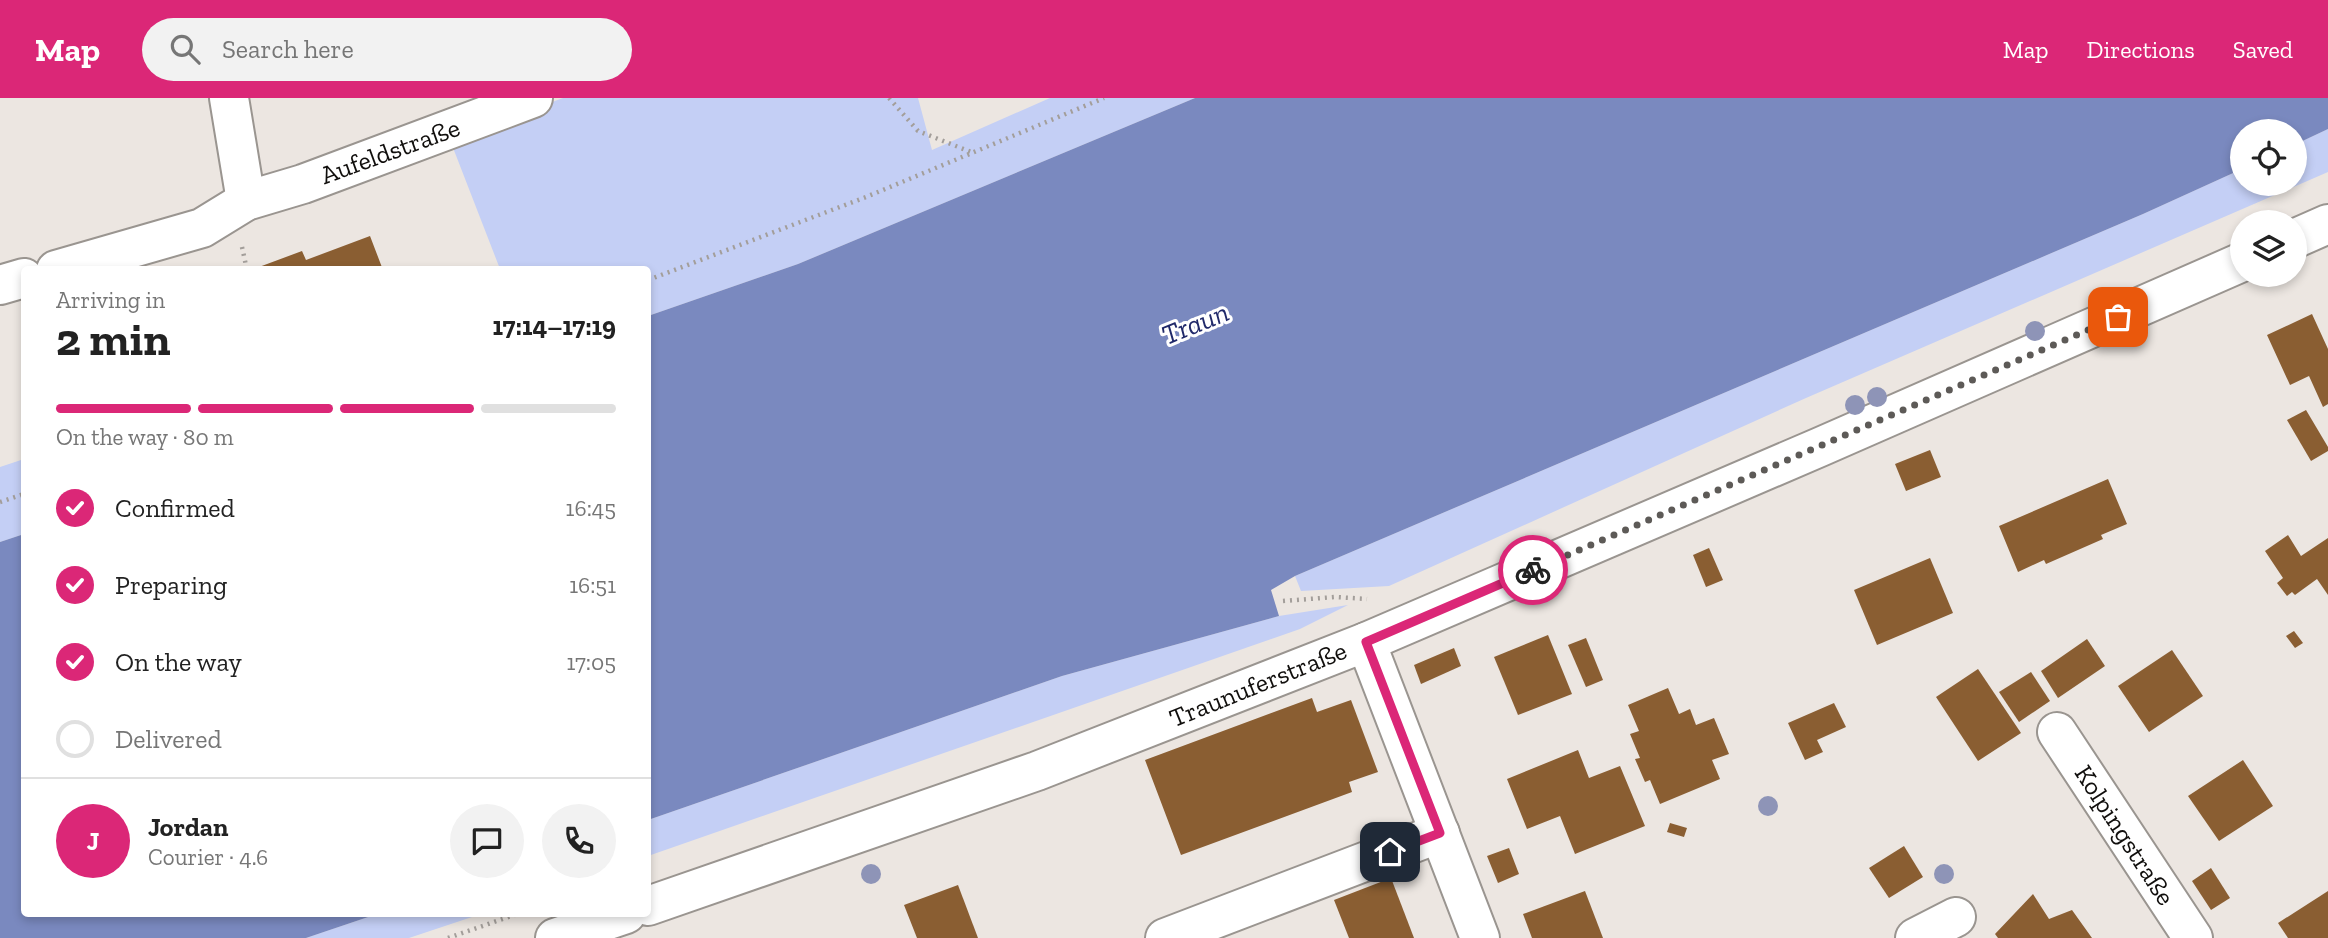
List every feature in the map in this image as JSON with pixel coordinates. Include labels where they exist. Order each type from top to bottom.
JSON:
[{"type":"street","points":[[229,98],[246,201]]},
{"type":"street","name":"Aufeldstraße","points":[[70,266],[202,228],[246,201],[303,184],[533,98]]},
{"type":"street","points":[[2307,233],[2328,224]]},
{"type":"street","name":"Traunuferstraße","points":[[651,905],[1037,771],[1366,642],[2230,267]]},
{"type":"street","points":[[0,285],[21,279]]},
{"type":"street","points":[[1366,642],[1480,938]]},
{"type":"street","name":"Kolpingstraße","points":[[2057,732],[2193,938]]},
{"type":"street","points":[[1165,938],[1440,833]]},
{"type":"street","points":[[555,938],[617,917]]},
{"type":"street","points":[[1915,938],[1959,922]]},
{"type":"path","points":[[889,98],[918,131],[972,153]]},
{"type":"path","points":[[651,279],[866,197],[1104,98]]},
{"type":"path","points":[[0,502],[21,495]]},
{"type":"path","points":[[1283,601],[1335,597],[1372,600]]},
{"type":"path","points":[[448,938],[508,917]]},
{"type":"shaded area","points":[[563,98],[918,98],[932,150],[1050,98],[1195,98],[798,264],[651,315],[651,266],[499,266],[450,140]]},
{"type":"shaded area","points":[[2328,129],[2328,172],[2307,181],[2307,139]]},
{"type":"shaded area","points":[[2230,174],[2230,196],[2273,196],[2240,210],[2230,210],[2230,214],[1806,398],[1389,586],[1301,591],[1295,576]]},
{"type":"shaded area","points":[[21,460],[21,535],[0,542],[0,467]]},
{"type":"shaded area","points":[[1348,605],[1300,629],[651,855],[651,819],[1062,676],[1279,616]]},
{"type":"shaded area","points":[[368,917],[472,917],[409,938],[306,938]]},
{"type":"water","name":"Traun","points":[[1195,98],[2328,98],[2328,129],[2307,139],[2307,119],[2230,119],[2230,174],[1295,576],[1271,590],[1279,616],[1062,676],[651,819],[651,315],[798,264]]},
{"type":"water","points":[[21,535],[21,917],[368,917],[306,938],[0,938],[0,542]]},
{"type":"building","points":[[370,236],[381,266],[262,266],[302,251],[306,260]]},
{"type":"building","points":[[2312,314],[2328,349],[2328,404],[2323,407],[2309,376],[2290,385],[2267,335]]},
{"type":"building","points":[[2306,410],[2328,447],[2328,451],[2311,461],[2287,420]]},
{"type":"building","points":[[1930,450],[1941,477],[1906,491],[1895,464]]},
{"type":"building","points":[[2108,479],[2127,524],[2101,535],[2103,539],[2046,564],[2044,560],[2018,572],[1999,526]]},
{"type":"building","points":[[2288,535],[2301,556],[2328,538],[2328,595],[2317,579],[2295,595],[2292,592],[2287,596],[2277,583],[2283,578],[2265,551]]},
{"type":"building","points":[[1709,548],[1723,580],[1706,587],[1693,555]]},
{"type":"building","points":[[1930,558],[1953,613],[1877,645],[1854,590]]},
{"type":"building","points":[[2294,631],[2303,643],[2295,648],[2286,636]]},
{"type":"building","points":[[1548,635],[1572,694],[1518,715],[1494,657]]},
{"type":"building","points":[[1586,638],[1603,680],[1586,687],[1568,645]]},
{"type":"building","points":[[2087,639],[2105,666],[2058,698],[2041,671]]},
{"type":"building","points":[[1454,648],[1461,666],[1421,684],[1414,665]]},
{"type":"building","points":[[2172,650],[2203,696],[2149,732],[2118,686]]},
{"type":"building","points":[[1978,669],[2021,733],[1978,761],[1936,697]]},
{"type":"building","points":[[2031,672],[2050,701],[2019,722],[1999,692]]},
{"type":"building","points":[[1668,688],[1679,714],[1690,709],[1696,725],[1714,718],[1729,754],[1712,760],[1720,779],[1660,804],[1650,780],[1645,782],[1635,759],[1640,758],[1630,734],[1639,731],[1628,705]]},
{"type":"building","points":[[1312,698],[1317,712],[1351,700],[1378,772],[1349,782],[1352,792],[1181,855],[1145,760]]},
{"type":"building","points":[[1834,703],[1846,727],[1817,740],[1823,752],[1805,760],[1788,723]]},
{"type":"building","points":[[1578,750],[1589,778],[1620,766],[1645,826],[1575,854],[1560,816],[1527,829],[1507,779]]},
{"type":"building","points":[[2243,760],[2273,806],[2219,841],[2188,796]]},
{"type":"building","points":[[1670,823],[1687,828],[1684,837],[1667,832]]},
{"type":"building","points":[[1904,846],[1923,877],[1889,898],[1869,868]]},
{"type":"building","points":[[1509,848],[1519,874],[1498,883],[1487,856]]},
{"type":"building","points":[[2211,868],[2230,898],[2211,910],[2192,881]]},
{"type":"building","points":[[1391,878],[1414,938],[1349,938],[1334,900]]},
{"type":"building","points":[[958,885],[978,938],[917,938],[904,905]]},
{"type":"building","points":[[1585,891],[1603,938],[1532,938],[1523,914]]},
{"type":"building","points":[[2328,891],[2328,938],[2288,938],[2278,923]]},
{"type":"building","points":[[2033,894],[2049,919],[2072,910],[2092,938],[1998,938],[1995,934]]},
{"type":"way so far","points":[[1533,570],[2118,317]]},
{"type":"route","points":[[1390,852],[1440,833],[1366,642],[1533,570]]}]
